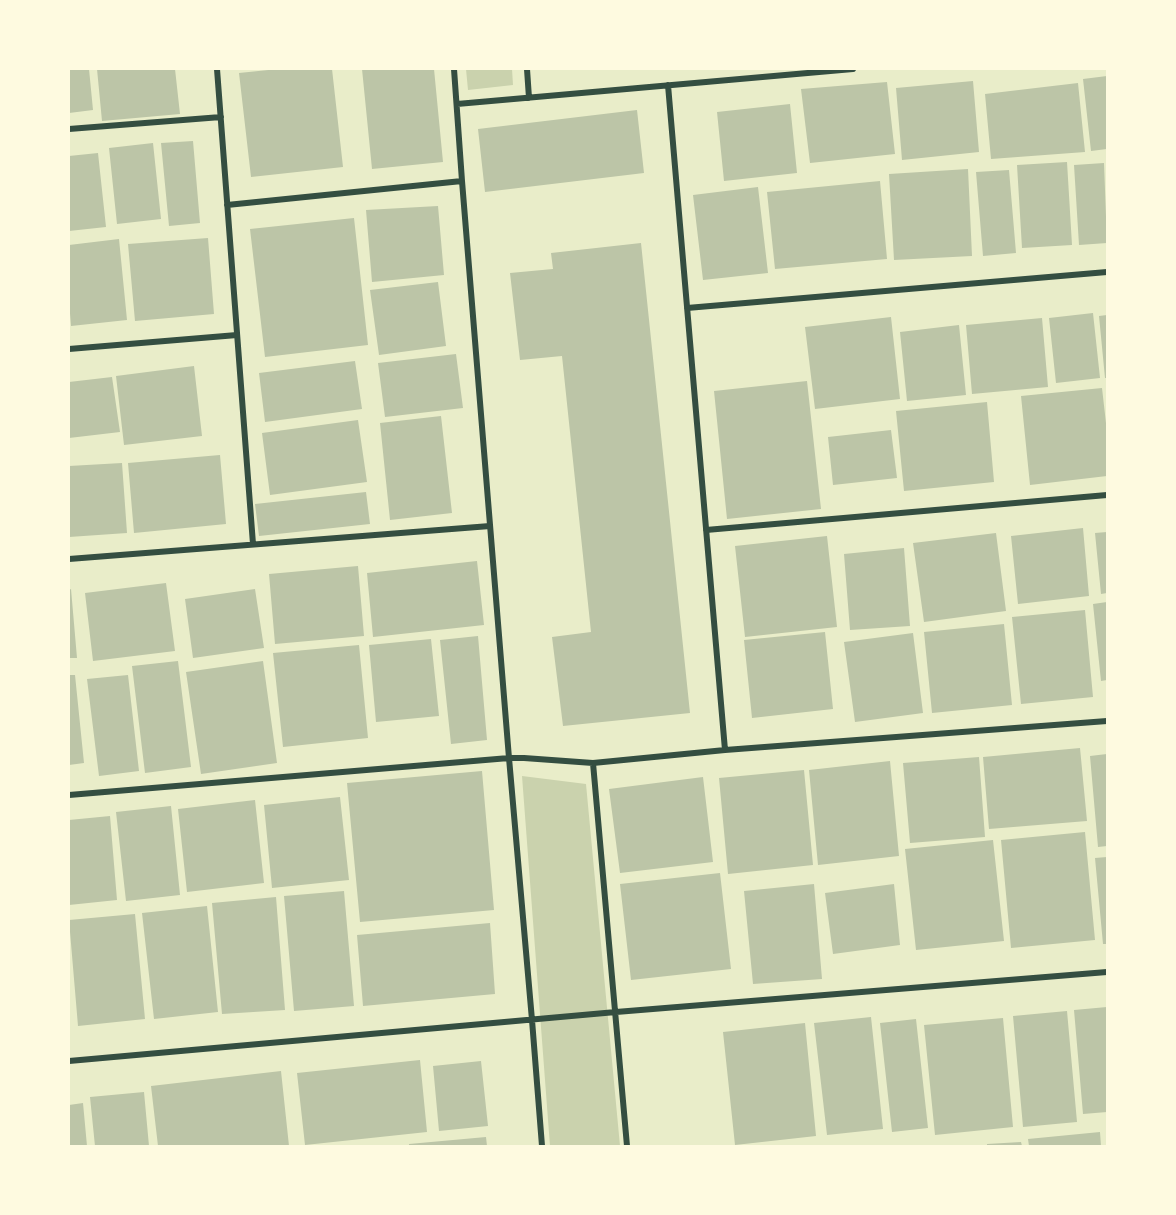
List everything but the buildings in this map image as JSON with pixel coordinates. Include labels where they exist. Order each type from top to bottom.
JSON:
[{"type":"street","points":[[217,69],[253,544]]},
{"type":"street","points":[[454,69],[542,1146]]},
{"type":"street","points":[[527,69],[530,98]]},
{"type":"street","points":[[457,104],[853,69]]},
{"type":"street","points":[[668,85],[725,750]]},
{"type":"street","points":[[69,129],[221,117]]},
{"type":"street","points":[[227,206],[462,181]]},
{"type":"street","points":[[687,308],[1107,272]]},
{"type":"street","points":[[69,349],[237,336]]},
{"type":"street","points":[[706,531],[1107,495]]},
{"type":"street","points":[[69,559],[490,526]]},
{"type":"street","points":[[69,795],[509,758],[594,763],[725,750],[1107,721]]},
{"type":"street","points":[[594,763],[627,1146]]},
{"type":"street","points":[[69,1061],[616,1012],[1107,972]]},
{"type":"green space","points":[[466,69],[512,69],[513,85],[468,90]]},
{"type":"green space","points":[[522,776],[586,784],[620,1146],[550,1146]]}]
